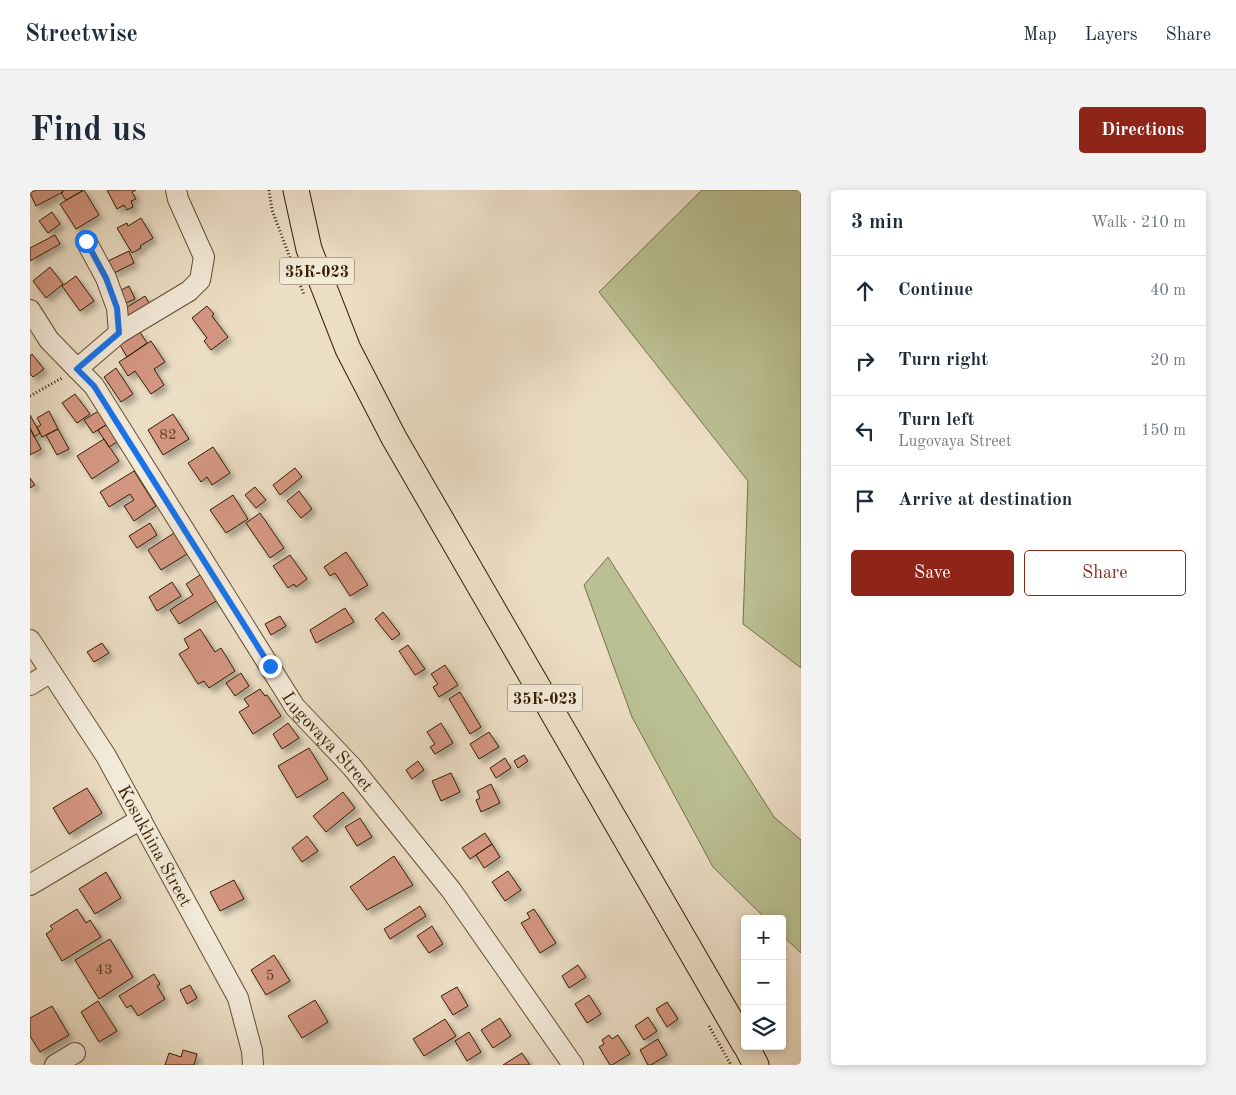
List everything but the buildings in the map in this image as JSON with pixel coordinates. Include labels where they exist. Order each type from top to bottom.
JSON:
[{"type":"main road","name":"35К-023","points":[[296,190],[309,248],[348,349],[394,438],[741,1039]]},
{"type":"main road","name":"35К-023","points":[[747,1050],[756,1065]]},
{"type":"street","points":[[77,369],[119,333],[189,291],[200,280],[204,257],[178,200],[176,190]]},
{"type":"street","points":[[86,241],[106,278],[117,308],[119,333]]},
{"type":"street","name":"Lugovaya Street","points":[[30,310],[49,340],[94,386],[295,707],[352,767],[451,890],[573,1065]]},
{"type":"street","name":"Kosukhina Street","points":[[30,640],[106,756],[238,998],[252,1051],[253,1065]]},
{"type":"street","points":[[30,685],[51,672]]},
{"type":"street","points":[[30,885],[141,819]]},
{"type":"street","points":[[55,1065],[75,1053]]},
{"type":"path","points":[[30,396],[77,369]]},
{"type":"green space","points":[[702,190],[801,190],[801,668],[743,624],[748,481],[599,292]]},
{"type":"green space","points":[[608,557],[774,817],[801,840],[801,953],[786,939],[786,915],[762,915],[713,867],[632,717],[584,585]]},
{"type":"route","points":[[86,241],[106,278],[117,308],[119,333],[77,369],[94,386],[270,666]]}]
